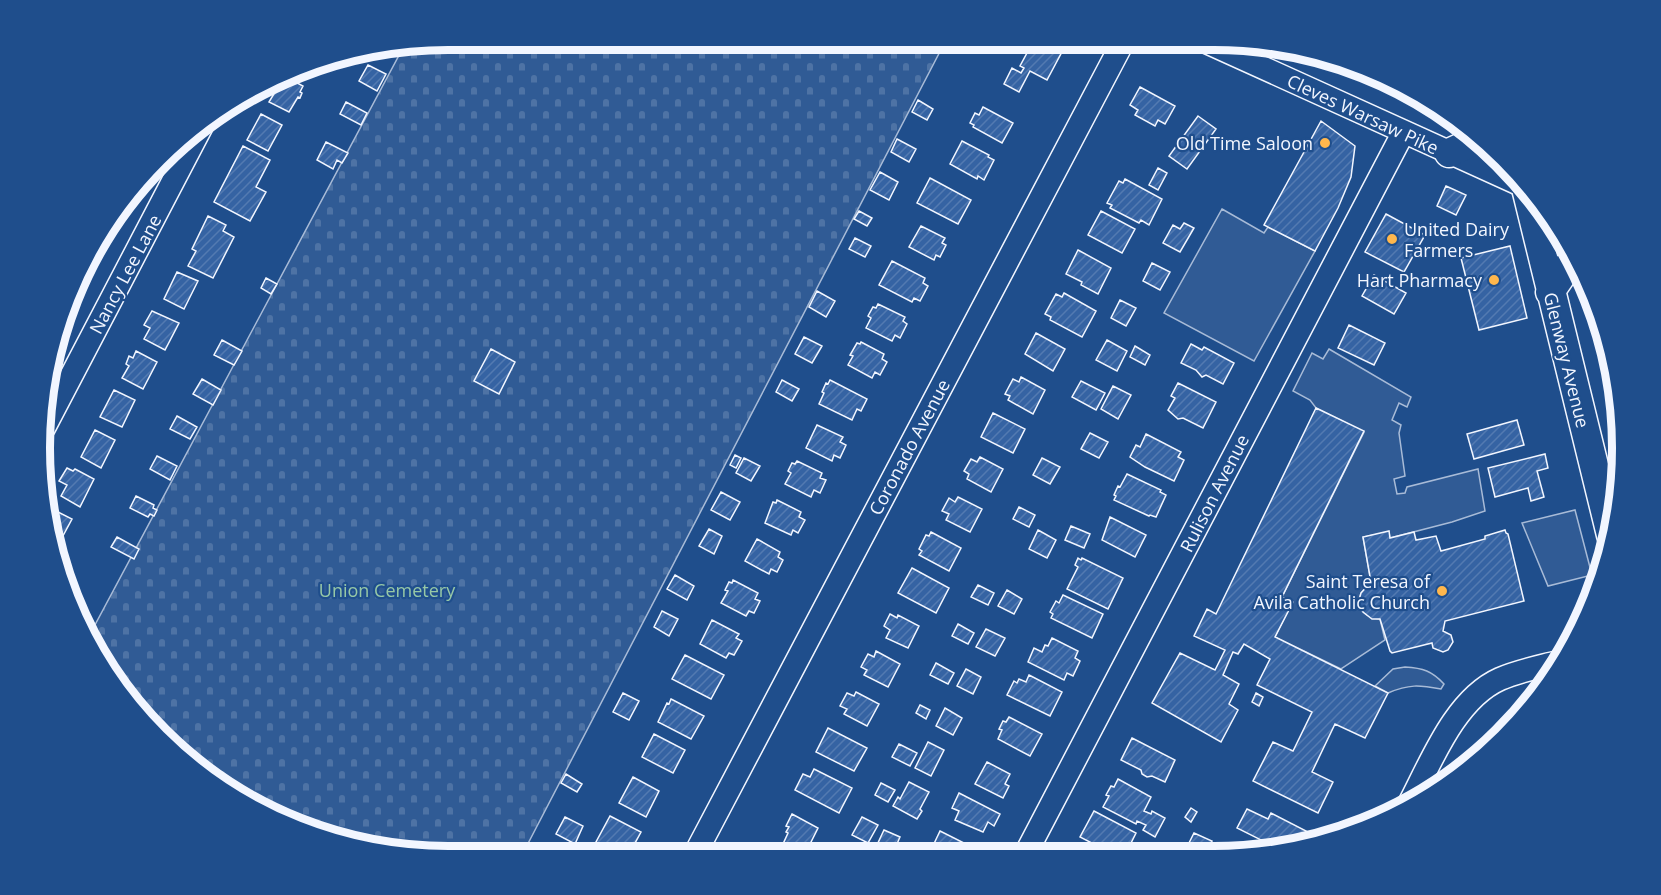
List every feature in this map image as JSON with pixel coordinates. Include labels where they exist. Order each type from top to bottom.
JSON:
[{"type":"main road","points":[[1449,153],[1470,143]]},
{"type":"main road","name":"Glenway Avenue","points":[[1531,208],[1606,514]]},
{"type":"main road","points":[[1550,292],[1568,266]]},
{"type":"street","name":"Coronado Avenue","points":[[699,846],[1119,50]]},
{"type":"street","name":"Cleves Warsaw Pike","points":[[1224,50],[1403,133],[1506,177]]},
{"type":"street","name":"Rulison Avenue","points":[[1030,846],[1403,133]]},
{"type":"street","name":"Nancy Lee Lane","points":[[51,415],[194,141]]},
{"type":"street","points":[[1417,789],[1455,718],[1469,700],[1499,679],[1546,665]]},
{"type":"green space","name":"Union Cemetery","points":[[421,50],[941,50],[527,846],[421,845],[370,838],[320,824],[271,804],[248,792],[205,763],[166,729],[132,690],[93,628],[401,52]]},
{"type":"shaded area","points":[[1222,209],[1264,233],[1268,227],[1315,251],[1254,361],[1164,313]]},
{"type":"shaded area","points":[[1329,349],[1411,397],[1407,407],[1399,403],[1392,420],[1401,425],[1399,433],[1405,476],[1394,479],[1397,494],[1405,493],[1407,487],[1478,469],[1485,511],[1390,538],[1389,532],[1363,537],[1371,582],[1361,593],[1358,603],[1366,615],[1380,619],[1385,640],[1341,669],[1275,637],[1292,603],[1282,597],[1364,432],[1316,408],[1310,400],[1293,391],[1312,353],[1323,359]]},
{"type":"shaded area","points":[[1575,510],[1591,572],[1590,576],[1548,586],[1522,523]]},
{"type":"shaded area","points":[[1405,667],[1427,671],[1444,684],[1441,689],[1414,686],[1388,693],[1375,686],[1393,669]]},
{"type":"building","points":[[1029,50],[1063,50],[1047,80],[1030,71],[1019,92],[1004,84],[1012,68],[1021,73],[1024,68],[1020,66]]},
{"type":"building","points":[[368,65],[386,74],[377,91],[359,81]]},
{"type":"building","points":[[293,81],[303,86],[300,98],[298,97],[289,112],[269,102],[275,92],[272,90]]},
{"type":"building","points":[[1140,87],[1175,106],[1165,124],[1158,120],[1155,126],[1135,115],[1138,110],[1130,105]]},
{"type":"building","points":[[918,100],[933,109],[927,120],[912,112]]},
{"type":"building","points":[[346,102],[367,113],[361,125],[340,114]]},
{"type":"building","points":[[983,107],[1013,123],[1002,143],[973,127],[974,125],[970,123],[975,113],[979,115]]},
{"type":"building","points":[[261,114],[282,125],[268,151],[247,140]]},
{"type":"building","points":[[1198,116],[1216,129],[1187,169],[1169,156]]},
{"type":"building","points":[[1321,121],[1355,146],[1351,177],[1338,208],[1315,251],[1264,225]]},
{"type":"building","points":[[897,139],[916,149],[909,162],[891,152]]},
{"type":"building","points":[[962,141],[994,160],[984,180],[978,176],[977,179],[950,164]]},
{"type":"building","points":[[326,142],[348,153],[342,163],[337,160],[333,169],[317,160]]},
{"type":"building","points":[[243,146],[270,160],[256,187],[266,192],[250,221],[214,202]]},
{"type":"building","points":[[1158,168],[1167,173],[1158,190],[1149,185]]},
{"type":"building","points":[[880,172],[898,182],[889,200],[870,190]]},
{"type":"building","points":[[930,178],[971,200],[958,224],[917,203]]},
{"type":"building","points":[[1125,179],[1162,199],[1149,225],[1141,220],[1139,223],[1110,208],[1112,205],[1107,203],[1119,181],[1123,183]]},
{"type":"building","points":[[1446,186],[1466,195],[1456,215],[1437,206]]},
{"type":"building","points":[[859,211],[872,218],[867,226],[854,219]]},
{"type":"building","points":[[1101,211],[1135,229],[1122,253],[1088,235]]},
{"type":"building","points":[[1386,214],[1425,235],[1404,272],[1365,252]]},
{"type":"building","points":[[208,216],[226,225],[223,231],[234,237],[213,278],[188,266],[196,251],[192,249]]},
{"type":"building","points":[[1184,223],[1194,228],[1180,252],[1163,243],[1173,225],[1180,229]]},
{"type":"building","points":[[921,226],[945,238],[942,243],[946,245],[940,257],[936,255],[934,260],[909,247]]},
{"type":"building","points":[[855,238],[871,246],[865,257],[849,249]]},
{"type":"building","points":[[1510,246],[1527,318],[1479,330],[1461,258]]},
{"type":"building","points":[[1078,250],[1111,268],[1098,294],[1066,274]]},
{"type":"building","points":[[892,261],[925,278],[923,283],[928,286],[920,301],[914,298],[912,302],[879,285]]},
{"type":"building","points":[[1152,263],[1170,272],[1160,290],[1143,281]]},
{"type":"building","points":[[177,272],[198,281],[184,309],[164,299]]},
{"type":"building","points":[[1374,275],[1406,293],[1394,314],[1362,296]]},
{"type":"building","points":[[266,278],[277,284],[271,294],[261,288]]},
{"type":"building","points":[[817,291],[835,301],[826,317],[809,307]]},
{"type":"building","points":[[1064,293],[1096,311],[1082,337],[1050,320],[1051,317],[1045,314],[1056,294],[1062,297]]},
{"type":"building","points":[[1120,300],[1136,308],[1126,326],[1111,318]]},
{"type":"building","points":[[878,304],[905,317],[903,321],[907,324],[900,338],[895,335],[892,341],[866,328],[871,318],[868,316],[873,307],[876,308]]},
{"type":"building","points":[[152,311],[179,323],[165,350],[144,339],[150,328],[144,325]]},
{"type":"building","points":[[1349,325],[1385,343],[1374,365],[1338,348]]},
{"type":"building","points":[[1036,333],[1065,349],[1053,371],[1025,354]]},
{"type":"building","points":[[804,337],[822,346],[812,363],[795,354]]},
{"type":"building","points":[[222,340],[242,351],[234,365],[214,355]]},
{"type":"building","points":[[1107,340],[1127,351],[1117,371],[1096,360]]},
{"type":"building","points":[[861,342],[884,354],[882,359],[887,362],[880,375],[875,372],[872,378],[848,365],[853,356],[850,355],[857,343]]},
{"type":"building","points":[[1191,344],[1202,350],[1204,347],[1234,363],[1223,384],[1206,375],[1202,377],[1196,370],[1181,363]]},
{"type":"building","points":[[1135,346],[1150,355],[1145,365],[1130,357]]},
{"type":"building","points":[[491,349],[515,362],[499,394],[474,381]]},
{"type":"building","points":[[136,351],[157,362],[143,389],[122,378],[129,366],[126,364],[129,356],[133,358]]},
{"type":"building","points":[[1021,377],[1045,390],[1033,414],[1008,400],[1010,396],[1005,394],[1013,379],[1019,382]]},
{"type":"building","points":[[202,379],[221,390],[213,405],[193,394]]},
{"type":"building","points":[[782,380],[799,389],[792,401],[776,392]]},
{"type":"building","points":[[830,380],[867,399],[861,411],[857,409],[852,420],[819,404],[826,383],[828,384]]},
{"type":"building","points":[[1081,381],[1105,393],[1096,410],[1072,397]]},
{"type":"building","points":[[1178,383],[1216,402],[1203,428],[1183,418],[1178,419],[1168,410],[1175,398],[1171,396]]},
{"type":"building","points":[[1113,386],[1131,395],[1118,419],[1101,409]]},
{"type":"building","points":[[114,390],[135,400],[122,427],[100,417]]},
{"type":"building","points":[[1316,408],[1364,431],[1282,597],[1293,602],[1275,637],[1388,693],[1365,738],[1335,724],[1312,772],[1333,782],[1318,813],[1253,781],[1273,742],[1293,751],[1312,712],[1257,685],[1270,659],[1244,644],[1238,654],[1233,652],[1223,675],[1239,684],[1229,704],[1238,710],[1221,742],[1152,703],[1180,653],[1215,670],[1225,650],[1194,636],[1207,609],[1216,614]]},
{"type":"building","points":[[993,413],[1025,429],[1013,453],[981,437]]},
{"type":"building","points":[[177,416],[197,427],[190,439],[170,429]]},
{"type":"building","points":[[1517,420],[1524,445],[1474,459],[1467,434]]},
{"type":"building","points":[[817,425],[843,437],[840,442],[846,445],[840,458],[834,455],[832,461],[806,448]]},
{"type":"building","points":[[95,430],[115,440],[101,468],[81,457]]},
{"type":"building","points":[[1090,433],[1108,442],[1099,458],[1081,449]]},
{"type":"building","points":[[1146,434],[1181,452],[1178,457],[1184,460],[1174,481],[1130,457],[1136,445],[1140,447]]},
{"type":"building","points":[[1545,454],[1548,468],[1537,471],[1544,497],[1531,501],[1528,488],[1495,497],[1488,468]]},
{"type":"building","points":[[735,455],[741,458],[736,468],[730,465]]},
{"type":"building","points":[[157,456],[177,466],[170,480],[150,469]]},
{"type":"building","points":[[980,457],[1003,469],[991,492],[967,479],[969,474],[964,471],[971,459],[977,462]]},
{"type":"building","points":[[744,458],[760,466],[751,481],[736,473]]},
{"type":"building","points":[[1042,458],[1060,467],[1050,484],[1033,475]]},
{"type":"building","points":[[797,461],[822,473],[820,478],[826,480],[820,493],[814,490],[811,497],[785,484],[791,473],[788,471],[792,463],[795,464]]},
{"type":"building","points":[[67,468],[73,471],[75,469],[94,479],[80,507],[61,496],[67,485],[59,481]]},
{"type":"building","points":[[1127,474],[1161,490],[1160,492],[1166,495],[1156,517],[1114,500],[1118,486],[1120,487]]},
{"type":"building","points":[[721,492],[740,502],[730,520],[711,510]]},
{"type":"building","points":[[136,496],[154,505],[153,508],[157,510],[154,516],[150,514],[148,517],[130,508]]},
{"type":"building","points":[[958,497],[982,509],[970,532],[946,520],[949,514],[942,511],[949,498],[955,502]]},
{"type":"building","points":[[777,500],[801,512],[799,517],[805,520],[798,533],[793,530],[791,535],[765,523],[773,502],[776,503]]},
{"type":"building","points":[[1019,507],[1035,515],[1029,527],[1013,519]]},
{"type":"building","points":[[55,510],[72,519],[61,540]]},
{"type":"building","points":[[1110,517],[1146,535],[1135,557],[1102,540]]},
{"type":"building","points":[[1071,526],[1090,534],[1084,548],[1065,540]]},
{"type":"building","points":[[709,529],[722,536],[714,554],[699,546]]},
{"type":"building","points":[[1038,530],[1056,540],[1047,558],[1029,549]]},
{"type":"building","name":"Saint Teresa of Avila Catholic Church","points":[[1505,530],[1508,534],[1524,601],[1445,621],[1443,631],[1451,635],[1453,642],[1448,650],[1443,652],[1433,648],[1432,643],[1392,653],[1380,619],[1372,619],[1363,612],[1358,604],[1361,593],[1371,582],[1363,537],[1389,531],[1390,538],[1414,532],[1416,540],[1436,536],[1441,551],[1485,539],[1485,536]]},
{"type":"building","points":[[931,532],[961,548],[949,571],[919,555],[922,551],[919,549],[926,535],[929,536]]},
{"type":"building","points":[[117,537],[139,549],[134,559],[111,547]]},
{"type":"building","points":[[757,539],[780,552],[778,557],[783,560],[777,572],[771,569],[769,574],[745,561]]},
{"type":"building","points":[[1078,558],[1123,578],[1108,609],[1067,589],[1078,567],[1075,565]]},
{"type":"building","points":[[912,568],[949,588],[936,613],[898,593]]},
{"type":"building","points":[[675,575],[694,586],[687,600],[667,589]]},
{"type":"building","points":[[733,580],[758,593],[755,599],[760,601],[754,613],[749,611],[746,616],[721,603],[728,591],[725,590],[729,582],[732,583]]},
{"type":"building","points":[[978,585],[994,593],[988,605],[971,597]]},
{"type":"building","points":[[1007,590],[1022,599],[1014,614],[998,606]]},
{"type":"building","points":[[1063,595],[1103,614],[1092,638],[1051,618],[1053,614],[1050,612],[1056,601],[1059,603]]},
{"type":"building","points":[[662,611],[678,619],[669,636],[654,627]]},
{"type":"building","points":[[890,614],[897,618],[898,615],[919,626],[908,648],[886,638],[890,630],[884,626]]},
{"type":"building","points":[[712,620],[739,634],[736,638],[742,641],[734,655],[729,653],[726,658],[700,644]]},
{"type":"building","points":[[958,624],[974,633],[968,644],[952,636]]},
{"type":"building","points":[[986,629],[1005,638],[995,656],[976,647]]},
{"type":"building","points":[[1052,638],[1078,651],[1075,658],[1080,661],[1073,676],[1067,673],[1064,680],[1028,662],[1034,648],[1042,652]]},
{"type":"building","points":[[876,651],[900,664],[888,687],[864,675],[867,670],[861,667],[868,654],[874,657]]},
{"type":"building","points":[[685,655],[724,675],[711,699],[672,679]]},
{"type":"building","points":[[936,663],[954,673],[948,684],[930,675]]},
{"type":"building","points":[[966,669],[981,677],[973,694],[957,686]]},
{"type":"building","points":[[1029,675],[1062,692],[1050,716],[1007,695],[1014,681],[1017,683],[1019,679],[1026,682]]},
{"type":"building","points":[[856,692],[879,704],[867,726],[844,714],[847,709],[840,706],[847,693],[854,696]]},
{"type":"building","points":[[623,693],[639,701],[629,720],[613,712]]},
{"type":"building","points":[[1256,693],[1263,697],[1259,706],[1252,702]]},
{"type":"building","points":[[671,699],[704,716],[691,739],[658,722]]},
{"type":"building","points":[[920,705],[930,710],[926,719],[916,713]]},
{"type":"building","points":[[945,708],[962,718],[953,735],[936,726]]},
{"type":"building","points":[[1009,717],[1042,734],[1030,756],[998,739],[1003,721],[1006,722]]},
{"type":"building","points":[[828,728],[867,748],[854,771],[816,752]]},
{"type":"building","points":[[654,734],[685,750],[673,773],[642,757]]},
{"type":"building","points":[[1132,738],[1175,760],[1165,782],[1152,776],[1147,777],[1142,774],[1141,770],[1121,760]]},
{"type":"building","points":[[928,742],[944,750],[931,776],[915,768]]},
{"type":"building","points":[[899,744],[917,753],[910,766],[892,757]]},
{"type":"building","points":[[987,762],[1010,774],[1005,784],[1009,786],[1003,798],[975,784]]},
{"type":"building","points":[[814,769],[852,788],[839,813],[795,790],[803,774],[810,777]]},
{"type":"building","points":[[566,774],[582,784],[577,792],[561,783]]},
{"type":"building","points":[[633,777],[659,791],[646,817],[619,803]]},
{"type":"building","points":[[1118,779],[1151,797],[1144,811],[1151,814],[1152,811],[1165,818],[1155,837],[1143,830],[1146,825],[1137,821],[1136,824],[1103,807],[1109,796],[1106,795]]},
{"type":"building","points":[[909,782],[929,792],[917,819],[893,806],[898,797],[900,799]]},
{"type":"building","points":[[881,783],[895,790],[888,802],[875,795]]},
{"type":"building","points":[[959,793],[1000,814],[994,826],[988,822],[983,832],[955,820],[959,811],[952,808]]},
{"type":"building","points":[[1191,808],[1197,812],[1191,822],[1185,817]]},
{"type":"building","points":[[1247,809],[1268,819],[1271,813],[1310,833],[1265,842],[1237,828]]},
{"type":"building","points":[[1094,811],[1136,833],[1130,846],[1097,846],[1080,837]]},
{"type":"building","points":[[792,814],[818,828],[809,846],[787,846],[783,844],[789,827],[786,826]]},
{"type":"building","points":[[610,816],[641,832],[633,846],[604,846],[596,842]]},
{"type":"building","points":[[565,817],[583,826],[575,844],[556,834]]},
{"type":"building","points":[[862,817],[878,825],[868,843],[852,835]]},
{"type":"building","points":[[884,830],[900,837],[896,846],[877,845]]},
{"type":"building","points":[[940,831],[970,846],[933,846]]},
{"type":"building","points":[[1194,833],[1212,841],[1210,846],[1188,846]]},
{"type":"place","name":"Old Time Saloon","points":[[1325,143]]},
{"type":"place","name":"United Dairy Farmers","points":[[1392,239]]},
{"type":"place","name":"Hart Pharmacy","points":[[1494,280]]},
{"type":"place","name":"Saint Teresa of Avila Catholic Church","points":[[1442,591]]}]
